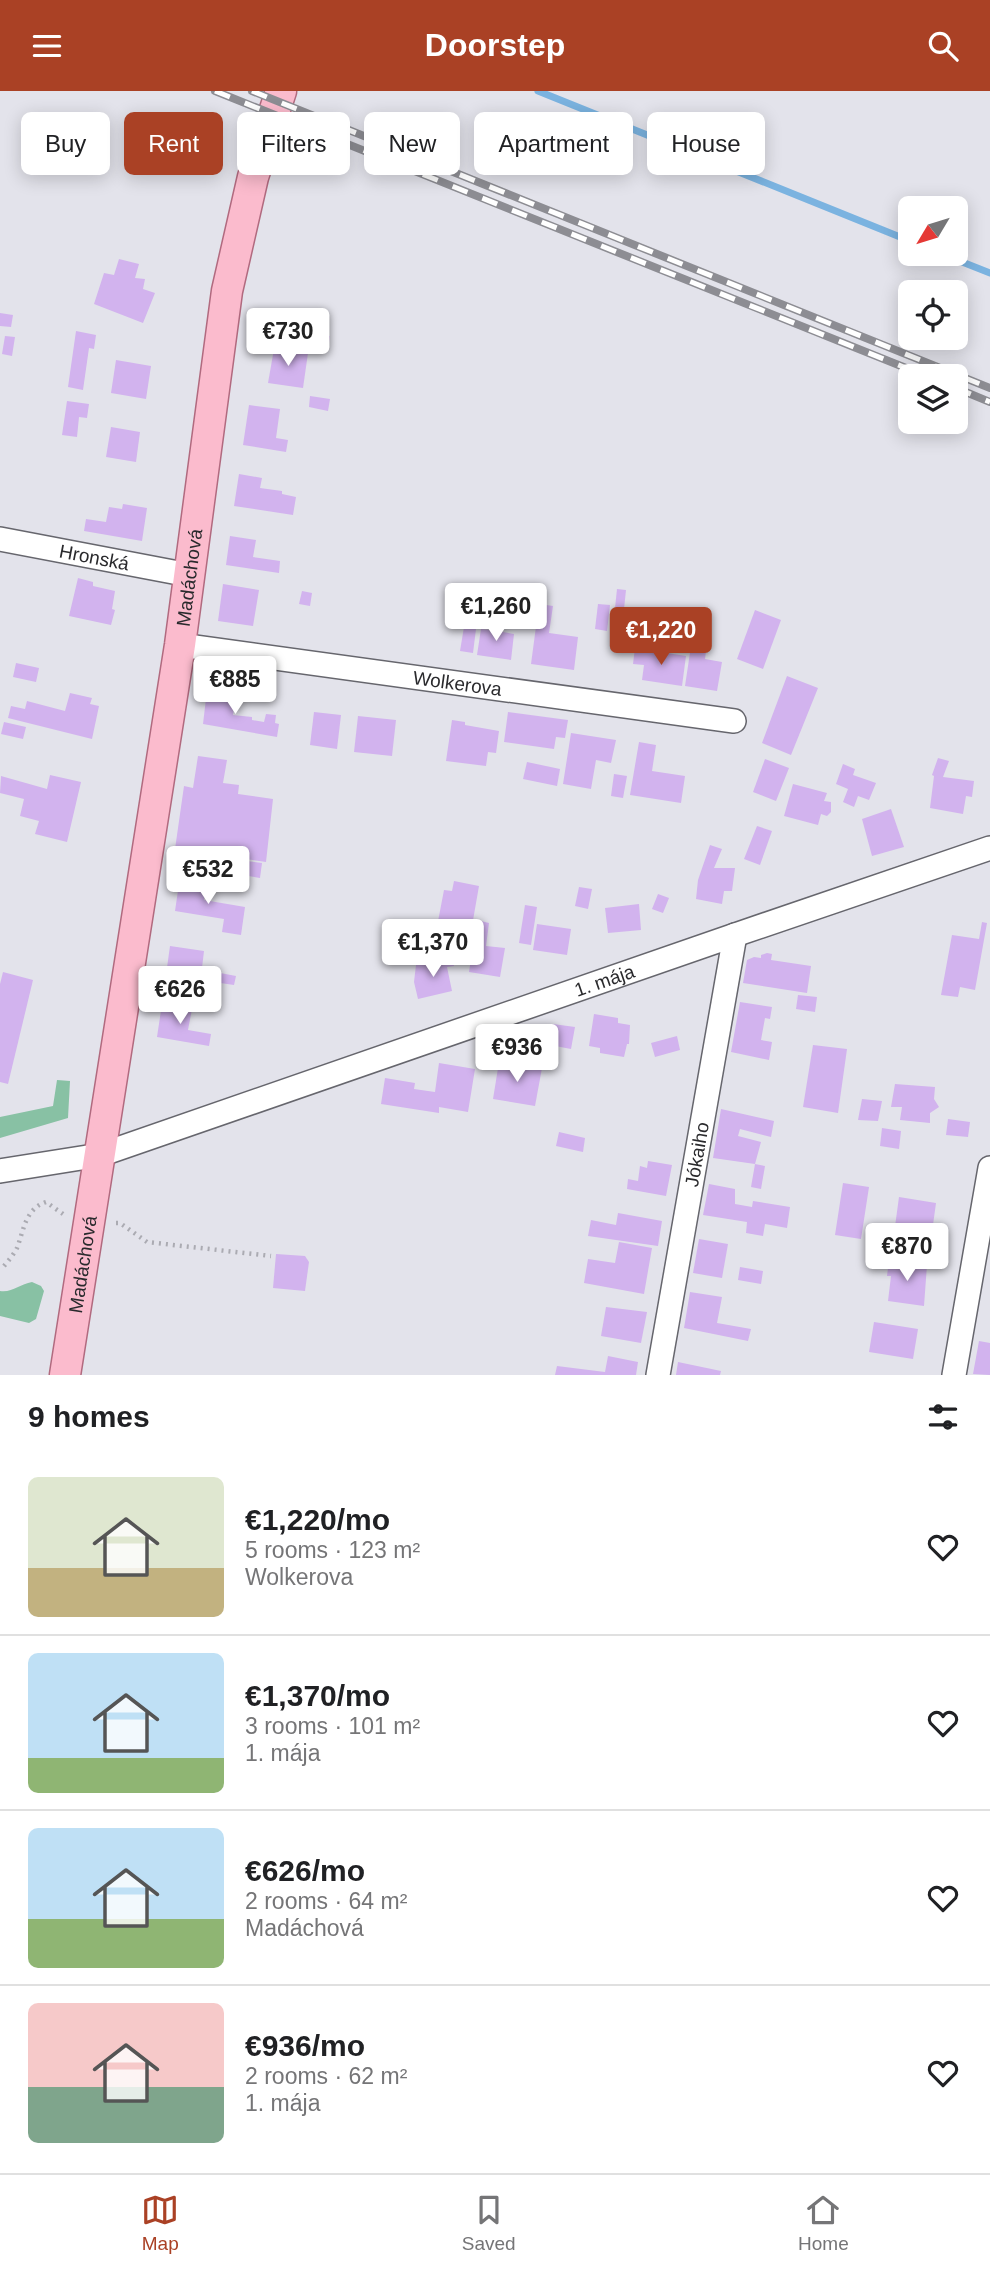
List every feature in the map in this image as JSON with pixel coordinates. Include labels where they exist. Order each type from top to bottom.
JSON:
[{"type":"main road","name":"Madáchová","points":[[65,1375],[180,645],[227,291],[253,177],[281,91]]},
{"type":"street","name":"Hronská","points":[[0,539],[189,575]]},
{"type":"street","name":"Wolkerova","points":[[180,645],[734,721]]},
{"type":"street","name":"1. mája","points":[[100,1155],[990,848]]},
{"type":"street","name":"Jókaiho","points":[[658,1375],[735,935]]},
{"type":"street","points":[[0,1171],[100,1155]]},
{"type":"street","points":[[954,1375],[990,1168]]},
{"type":"path","points":[[4,1266],[16,1251],[32,1210],[46,1202],[63,1213]]},
{"type":"path","points":[[116,1223],[147,1242],[271,1256]]},
{"type":"green space","points":[[57,1080],[70,1081],[68,1118],[0,1138],[0,1117],[53,1106]]},
{"type":"green space","points":[[32,1282],[41,1286],[44,1291],[36,1319],[29,1323],[0,1316],[0,1291],[8,1291]]},
{"type":"building","points":[[119,259],[139,264],[135,278],[145,279],[143,289],[155,293],[143,323],[94,304],[104,273],[114,275]]},
{"type":"building","points":[[0,313],[13,315],[11,327],[0,326]]},
{"type":"building","points":[[76,331],[96,335],[94,349],[89,348],[83,390],[68,387]]},
{"type":"building","points":[[307,332],[330,336],[328,349],[305,345]]},
{"type":"building","points":[[5,336],[15,337],[12,356],[2,354]]},
{"type":"building","points":[[274,349],[308,353],[303,388],[268,383]]},
{"type":"building","points":[[116,360],[151,366],[146,399],[111,393]]},
{"type":"building","points":[[310,396],[330,399],[328,411],[309,407]]},
{"type":"building","points":[[67,401],[89,404],[87,418],[79,417],[77,437],[62,435]]},
{"type":"building","points":[[249,405],[280,409],[276,438],[288,440],[286,452],[243,445]]},
{"type":"building","points":[[111,427],[140,432],[136,462],[106,457]]},
{"type":"building","points":[[239,474],[262,478],[260,488],[282,491],[282,494],[296,497],[293,515],[234,506]]},
{"type":"building","points":[[123,504],[147,508],[142,541],[84,531],[86,519],[106,522],[109,507],[122,509]]},
{"type":"building","points":[[230,536],[256,540],[253,557],[280,561],[279,573],[226,565]]},
{"type":"building","points":[[78,578],[93,582],[93,586],[115,591],[112,609],[115,610],[111,625],[69,616]]},
{"type":"building","points":[[223,584],[259,590],[253,626],[218,621]]},
{"type":"building","points":[[617,589],[626,590],[624,609],[615,608]]},
{"type":"building","points":[[302,591],[312,593],[310,606],[299,604]]},
{"type":"building","points":[[539,604],[553,606],[549,633],[578,637],[574,670],[531,664]]},
{"type":"building","points":[[598,604],[610,605],[607,631],[595,629]]},
{"type":"building","points":[[755,610],[781,620],[763,669],[737,659]]},
{"type":"building","points":[[493,623],[504,625],[503,632],[514,634],[511,660],[477,655],[481,629],[492,630]]},
{"type":"building","points":[[694,626],[709,628],[705,659],[722,662],[717,691],[685,686]]},
{"type":"building","points":[[464,627],[476,629],[473,653],[460,651]]},
{"type":"building","points":[[635,648],[686,656],[682,686],[642,680],[644,665],[633,664]]},
{"type":"building","points":[[16,663],[39,668],[36,682],[13,677]]},
{"type":"building","points":[[787,676],[818,688],[791,755],[762,743]]},
{"type":"building","points":[[252,683],[261,685],[259,702],[249,701]]},
{"type":"building","points":[[207,690],[236,694],[233,715],[252,717],[252,720],[264,722],[266,714],[276,715],[275,723],[279,724],[277,737],[203,724]]},
{"type":"building","points":[[70,693],[92,698],[90,704],[99,706],[92,739],[8,718],[11,706],[25,709],[27,701],[65,711]]},
{"type":"building","points":[[314,712],[341,715],[337,749],[310,745]]},
{"type":"building","points":[[508,712],[568,720],[565,738],[556,737],[554,749],[504,742]]},
{"type":"building","points":[[358,716],[396,720],[392,756],[354,752]]},
{"type":"building","points":[[452,720],[499,731],[496,753],[488,752],[486,766],[446,761]]},
{"type":"building","points":[[4,722],[26,727],[23,739],[1,734]]},
{"type":"building","points":[[571,733],[616,740],[611,763],[596,760],[591,789],[563,784]]},
{"type":"building","points":[[639,742],[656,745],[652,771],[685,776],[681,803],[630,795]]},
{"type":"building","points":[[198,756],[227,760],[223,783],[239,785],[238,794],[273,799],[266,862],[175,849],[184,786],[193,788]]},
{"type":"building","points":[[938,758],[949,761],[943,777],[974,781],[972,797],[966,796],[963,814],[930,808],[932,775]]},
{"type":"building","points":[[765,759],[789,768],[776,801],[753,792]]},
{"type":"building","points":[[527,762],[560,769],[557,786],[523,779]]},
{"type":"building","points":[[843,764],[855,769],[853,775],[876,783],[869,800],[858,796],[854,807],[843,802],[848,789],[836,784]]},
{"type":"building","points":[[614,774],[627,776],[623,798],[611,796]]},
{"type":"building","points":[[50,775],[81,782],[67,842],[35,834],[39,821],[20,816],[24,799],[0,793],[1,776],[47,789]]},
{"type":"building","points":[[793,784],[827,793],[824,801],[831,802],[831,812],[827,816],[821,814],[818,825],[784,816]]},
{"type":"building","points":[[891,809],[904,847],[872,856],[862,819]]},
{"type":"building","points":[[757,826],[772,831],[760,865],[744,859]]},
{"type":"building","points":[[710,845],[722,849],[714,868],[735,868],[732,891],[724,891],[722,904],[696,899],[698,880]]},
{"type":"building","points":[[233,859],[262,863],[260,878],[230,873]]},
{"type":"building","points":[[180,877],[207,881],[204,900],[245,907],[241,935],[222,932],[224,919],[175,911]]},
{"type":"building","points":[[454,881],[479,886],[469,943],[435,937],[444,890],[452,891]]},
{"type":"building","points":[[579,887],[592,889],[588,909],[575,906]]},
{"type":"building","points":[[658,894],[669,898],[663,913],[652,909]]},
{"type":"building","points":[[639,904],[641,930],[608,933],[605,908]]},
{"type":"building","points":[[525,905],[537,907],[531,945],[519,943]]},
{"type":"building","points":[[477,920],[489,923],[486,946],[505,948],[500,977],[469,972]]},
{"type":"building","points":[[982,922],[987,923],[975,990],[960,987],[958,997],[941,995],[952,935],[979,939]]},
{"type":"building","points":[[537,924],[571,929],[567,955],[533,950]]},
{"type":"building","points":[[170,946],[204,951],[202,968],[236,976],[234,985],[166,975]]},
{"type":"building","points":[[772,954],[771,960],[811,966],[807,993],[743,983],[747,960],[761,958],[761,955]]},
{"type":"building","points":[[452,958],[454,966],[447,967],[452,991],[418,999],[414,982],[416,965]]},
{"type":"building","points":[[3,972],[33,980],[8,1084],[0,1082],[0,984]]},
{"type":"building","points":[[798,995],[817,997],[815,1012],[796,1009]]},
{"type":"building","points":[[740,1002],[772,1007],[770,1019],[765,1018],[761,1040],[772,1042],[769,1060],[731,1052]]},
{"type":"building","points":[[162,1004],[192,1009],[188,1030],[211,1034],[209,1046],[157,1037]]},
{"type":"building","points":[[594,1014],[618,1018],[618,1023],[630,1025],[629,1044],[624,1057],[600,1053],[600,1048],[589,1046]]},
{"type":"building","points":[[553,1024],[575,1027],[571,1049],[550,1045]]},
{"type":"building","points":[[677,1036],[680,1050],[655,1057],[651,1043]]},
{"type":"building","points":[[813,1045],[847,1049],[838,1113],[803,1107]]},
{"type":"building","points":[[499,1062],[542,1068],[535,1106],[493,1099]]},
{"type":"building","points":[[439,1063],[475,1069],[468,1112],[439,1107],[439,1113],[381,1104],[385,1078],[415,1083],[414,1089],[435,1092]]},
{"type":"building","points":[[895,1084],[935,1087],[934,1099],[939,1107],[930,1113],[930,1123],[900,1120],[902,1107],[891,1107]]},
{"type":"building","points":[[862,1099],[882,1101],[878,1121],[858,1120]]},
{"type":"building","points":[[721,1109],[774,1121],[771,1137],[740,1129],[738,1136],[761,1142],[755,1164],[713,1158]]},
{"type":"building","points":[[948,1119],[970,1122],[968,1137],[946,1135]]},
{"type":"building","points":[[882,1128],[901,1131],[899,1149],[880,1146]]},
{"type":"building","points":[[559,1132],[585,1138],[583,1152],[556,1146]]},
{"type":"building","points":[[648,1161],[672,1165],[666,1196],[627,1189],[628,1179],[638,1181],[640,1166],[647,1168]]},
{"type":"building","points":[[755,1164],[765,1166],[761,1189],[751,1187]]},
{"type":"building","points":[[843,1183],[869,1187],[861,1239],[835,1235]]},
{"type":"building","points":[[709,1184],[735,1189],[735,1204],[752,1207],[753,1201],[790,1207],[787,1228],[765,1224],[763,1236],[746,1233],[747,1222],[703,1215]]},
{"type":"building","points":[[899,1197],[936,1203],[933,1246],[893,1241]]},
{"type":"building","points":[[618,1213],[662,1221],[658,1246],[588,1236],[591,1220],[616,1225]]},
{"type":"building","points":[[699,1239],[728,1244],[722,1278],[693,1273]]},
{"type":"building","points":[[619,1242],[652,1248],[644,1294],[584,1283],[588,1259],[615,1263]]},
{"type":"building","points":[[276,1254],[305,1256],[309,1262],[305,1291],[273,1288]]},
{"type":"building","points":[[889,1260],[927,1265],[924,1306],[888,1301],[891,1276],[887,1276]]},
{"type":"building","points":[[740,1267],[763,1271],[761,1284],[738,1280]]},
{"type":"building","points":[[690,1292],[722,1297],[717,1323],[751,1329],[748,1341],[684,1328]]},
{"type":"building","points":[[606,1307],[647,1312],[641,1343],[601,1336]]},
{"type":"building","points":[[874,1322],[918,1329],[913,1359],[869,1352]]},
{"type":"building","points":[[979,1341],[990,1343],[990,1375],[973,1374]]},
{"type":"building","points":[[608,1356],[638,1362],[636,1375],[555,1375],[557,1366],[605,1372]]},
{"type":"building","points":[[678,1362],[721,1371],[720,1375],[676,1375]]},
{"type":"waterway","points":[[538,91],[898,236]]},
{"type":"waterway","points":[[968,264],[990,273]]},
{"type":"railway","points":[[215,91],[898,365]]},
{"type":"railway","points":[[252,91],[990,388]]},
{"type":"railway","points":[[968,393],[990,402]]}]
